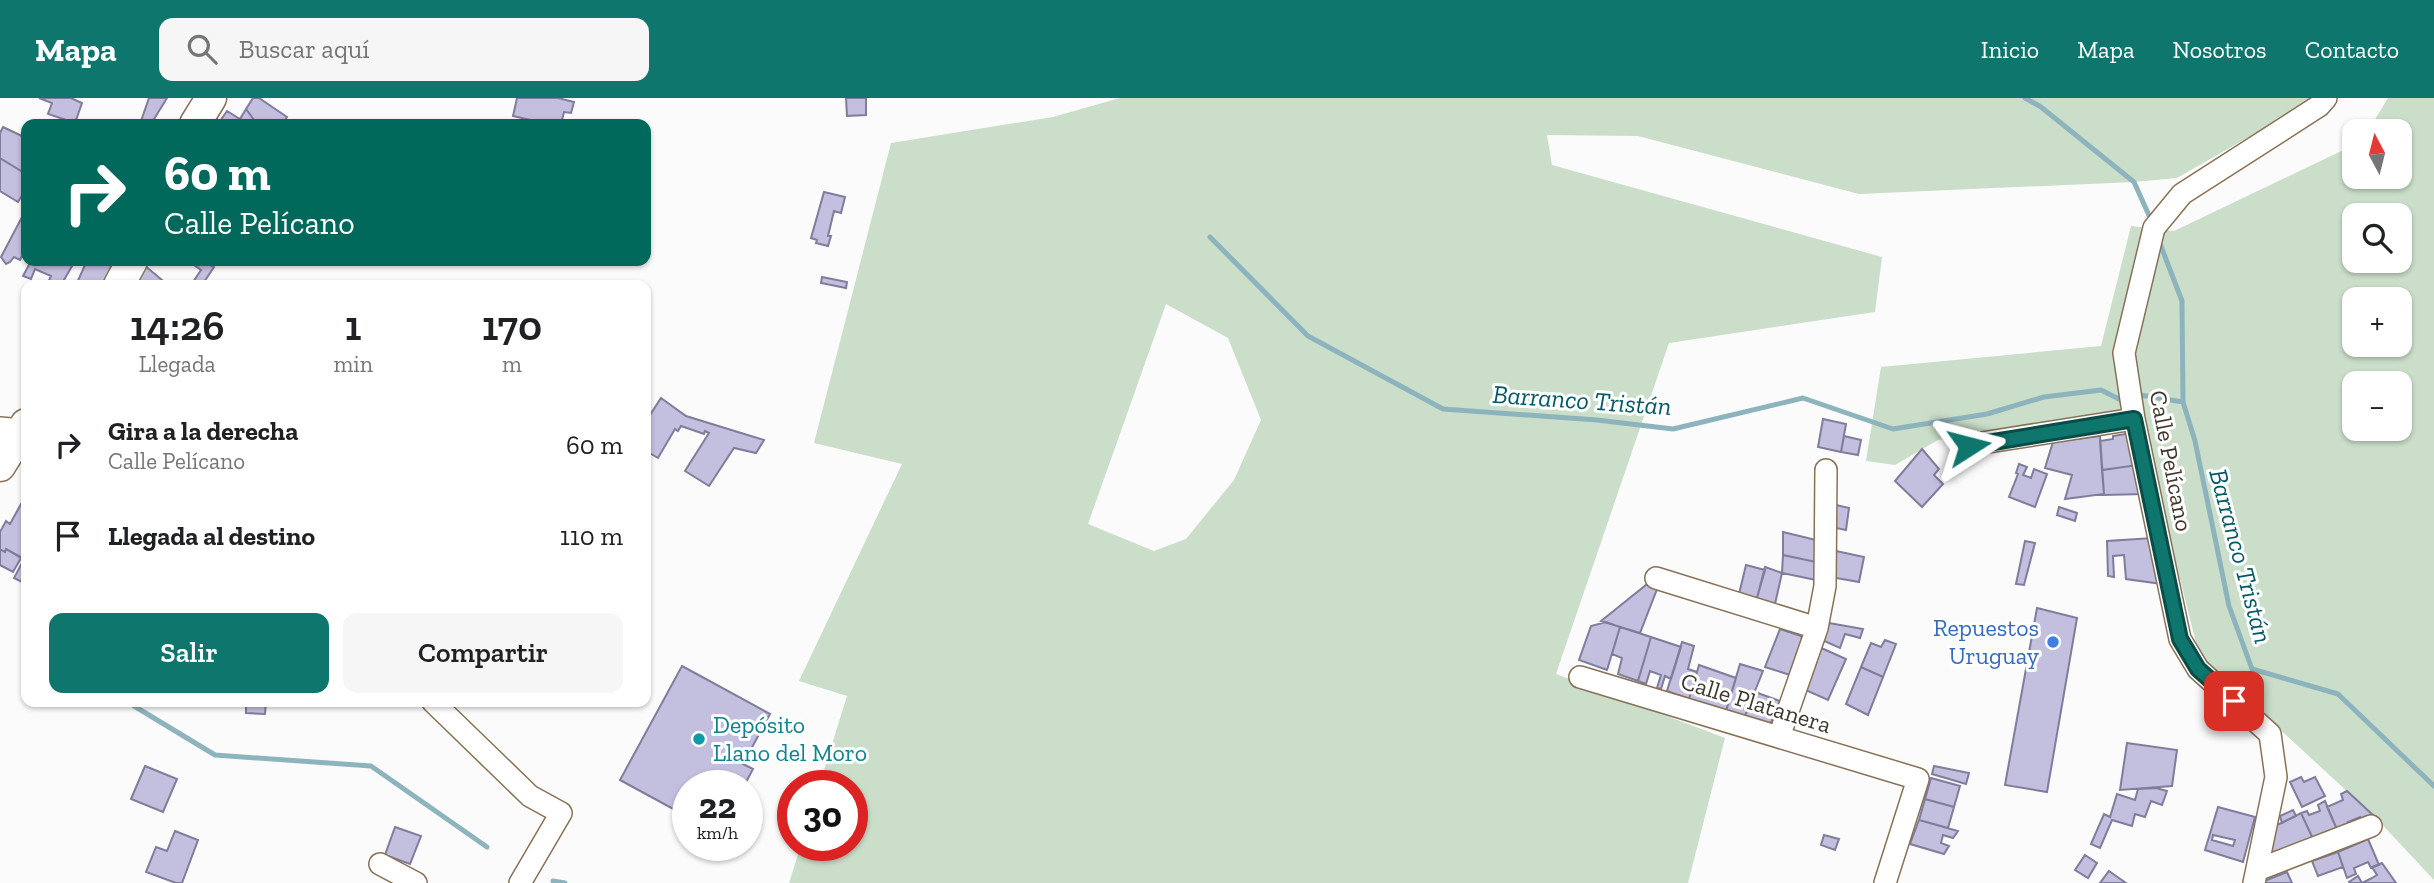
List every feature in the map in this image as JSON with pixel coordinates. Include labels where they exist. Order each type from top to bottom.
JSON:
[{"type":"main road","points":[[198,119],[211,98]]},
{"type":"main road","points":[[0,466],[16,427]]},
{"type":"street","name":"Calle Pelícano","points":[[2255,877],[2276,777],[2270,734],[2198,669],[2180,639],[2134,419],[2124,353],[2154,228],[2182,194],[2319,106],[2326,98]]},
{"type":"street","points":[[1969,446],[2134,419]]},
{"type":"street","points":[[1779,737],[1817,628],[1825,586],[1826,470]]},
{"type":"street","points":[[1656,578],[1817,628]]},
{"type":"street","name":"Calle Platanera","points":[[1580,677],[1918,779],[1885,883]]},
{"type":"street","points":[[438,707],[530,796],[561,813],[520,883]]},
{"type":"street","points":[[2255,877],[2371,826]]},
{"type":"street","points":[[380,864],[416,883]]},
{"type":"green space","points":[[1120,98],[2313,98],[2177,178],[2134,182],[1859,194],[1638,136],[1547,135],[1552,165],[1882,257],[1875,312],[1669,343],[1556,674],[1725,738],[1688,883],[789,883],[796,861],[868,861],[868,770],[824,770],[847,696],[799,681],[902,464],[814,443],[891,143],[1053,117]],"holes":[[[1166,304],[1228,338],[1261,420],[1234,480],[1186,539],[1154,551],[1088,524]]]},
{"type":"green space","points":[[2388,98],[2434,98],[2434,880],[2375,817],[2199,655],[2139,414],[1938,440],[1895,465],[1866,461],[1881,367],[2101,346],[2131,226],[2174,231],[2342,151],[2342,189],[2412,189],[2412,119],[2375,119]]},
{"type":"building","points":[[39,98],[71,98],[82,103],[76,119],[63,119],[48,114],[52,103]]},
{"type":"building","points":[[149,98],[167,98],[154,119],[142,119]]},
{"type":"building","points":[[253,98],[259,98],[287,117],[253,119],[246,109]]},
{"type":"building","points":[[517,98],[558,98],[574,102],[571,113],[564,112],[562,119],[526,119],[513,116]]},
{"type":"building","points":[[846,98],[866,98],[866,115],[847,116]]},
{"type":"building","points":[[246,109],[253,119],[240,119]]},
{"type":"building","points":[[227,111],[240,119],[221,119]]},
{"type":"building","points":[[3,127],[21,136],[21,171],[0,158],[0,133]]},
{"type":"building","points":[[0,158],[21,171],[21,197],[18,202],[0,191]]},
{"type":"building","points":[[824,192],[845,197],[841,213],[834,211],[828,246],[816,243],[817,240],[811,238]]},
{"type":"building","points":[[21,219],[20,260],[14,257],[6,264],[1,257]]},
{"type":"building","points":[[28,266],[72,266],[64,280],[49,280],[51,276],[35,269],[31,279],[23,276]]},
{"type":"building","points":[[85,266],[112,266],[105,280],[78,280]]},
{"type":"building","points":[[145,266],[162,280],[136,280]]},
{"type":"building","points":[[195,266],[214,267],[205,280],[194,280],[201,270]]},
{"type":"building","points":[[822,277],[847,282],[846,288],[821,283]]},
{"type":"building","points":[[661,398],[686,416],[764,440],[756,453],[734,448],[709,486],[685,471],[709,433],[705,431],[704,434],[681,426],[678,431],[675,429],[658,458],[651,454],[651,413]]},
{"type":"building","points":[[1823,419],[1846,424],[1841,452],[1818,447]]},
{"type":"building","points":[[2132,433],[2138,465],[2102,470],[2100,441]]},
{"type":"building","points":[[1844,436],[1861,440],[1858,455],[1841,452]]},
{"type":"building","points":[[2100,436],[2104,494],[2065,499],[2072,475],[2045,468],[2053,442]]},
{"type":"building","points":[[1922,449],[1939,469],[1934,475],[1943,484],[1922,507],[1895,481]]},
{"type":"building","points":[[2019,464],[2027,467],[2023,475],[2031,478],[2034,469],[2047,474],[2035,507],[2009,497]]},
{"type":"building","points":[[2138,465],[2144,494],[2104,495],[2102,470]]},
{"type":"building","points":[[21,504],[21,557],[6,549],[5,552],[0,549],[0,532],[6,521],[10,524]]},
{"type":"building","points":[[1836,505],[1849,508],[1846,530],[1836,528]]},
{"type":"building","points":[[2059,507],[2077,513],[2075,521],[2057,515]]},
{"type":"building","points":[[1783,532],[1816,540],[1816,562],[1783,555]]},
{"type":"building","points":[[2153,538],[2162,584],[2126,579],[2124,555],[2113,556],[2114,577],[2108,576],[2107,541]]},
{"type":"building","points":[[2025,541],[2035,543],[2024,585],[2016,584]]},
{"type":"building","points":[[0,549],[5,552],[6,549],[21,558],[13,572],[0,565]]},
{"type":"building","points":[[1836,551],[1864,557],[1859,582],[1836,578]]},
{"type":"building","points":[[1783,555],[1816,562],[1816,580],[1782,573]]},
{"type":"building","points":[[21,565],[21,582],[14,578]]},
{"type":"building","points":[[1746,565],[1765,570],[1757,598],[1739,594]]},
{"type":"building","points":[[1765,567],[1782,573],[1775,604],[1757,598]]},
{"type":"building","points":[[1651,581],[1659,584],[1640,633],[1601,621]]},
{"type":"building","points":[[2037,608],[2077,618],[2047,792],[2005,785]]},
{"type":"building","points":[[1606,622],[1620,627],[1607,670],[1579,660],[1591,626]]},
{"type":"building","points":[[1829,623],[1863,629],[1860,638],[1845,634],[1840,648],[1822,640]]},
{"type":"building","points":[[1620,627],[1651,637],[1638,681],[1618,674],[1622,658],[1612,654]]},
{"type":"building","points":[[1780,629],[1801,636],[1804,643],[1790,675],[1765,667]]},
{"type":"building","points":[[1651,637],[1681,647],[1671,679],[1665,676],[1661,689],[1657,688],[1661,675],[1650,671],[1646,684],[1638,681]]},
{"type":"building","points":[[1885,640],[1896,644],[1883,677],[1861,667],[1871,643],[1881,647]]},
{"type":"building","points":[[1682,642],[1694,646],[1688,669],[1697,672],[1689,699],[1667,691]]},
{"type":"building","points":[[1819,647],[1846,659],[1828,700],[1801,688]]},
{"type":"building","points":[[1740,664],[1763,671],[1744,718],[1726,711]]},
{"type":"building","points":[[1699,665],[1736,678],[1726,711],[1689,699]]},
{"type":"building","name":"Depósito Llano del Moro","points":[[682,666],[770,714],[743,764],[752,770],[672,770],[672,808],[620,780]]},
{"type":"building","points":[[1861,667],[1883,677],[1868,715],[1846,704]]},
{"type":"building","points":[[1755,692],[1780,701],[1768,725],[1744,718]]},
{"type":"building","points":[[246,707],[266,707],[265,714],[246,713]]},
{"type":"building","points":[[2127,743],[2177,750],[2172,786],[2120,790]]},
{"type":"building","points":[[145,766],[177,779],[163,812],[131,799]]},
{"type":"building","points":[[1934,766],[1969,773],[1966,784],[1932,774]]},
{"type":"building","points":[[2301,777],[2304,782],[2315,777],[2325,796],[2302,807],[2290,782]]},
{"type":"building","points":[[1931,778],[1960,786],[1954,807],[1925,799]]},
{"type":"building","points":[[2156,788],[2167,791],[2162,805],[2151,801],[2145,817],[2135,814],[2132,826],[2112,820],[2100,848],[2091,844],[2104,814],[2110,817],[2117,794],[2135,800],[2138,789]]},
{"type":"building","points":[[2347,791],[2375,817],[2362,822],[2360,817],[2348,822],[2350,827],[2338,832],[2327,807],[2343,800],[2341,794]]},
{"type":"building","points":[[1925,799],[1954,807],[1948,828],[1919,820]]},
{"type":"building","points":[[2325,801],[2338,832],[2314,841],[2301,813],[2307,811],[2309,815],[2320,811],[2318,805]]},
{"type":"building","points":[[2218,807],[2255,817],[2243,862],[2205,850]],"holes":[[[2213,835],[2235,840],[2233,846],[2212,840]]]},
{"type":"building","points":[[2293,810],[2296,816],[2282,823],[2280,816]]},
{"type":"building","points":[[2301,813],[2314,841],[2268,857],[2277,825]]},
{"type":"building","points":[[1919,820],[1958,831],[1953,838],[1943,835],[1941,843],[1949,846],[1944,854],[1910,844]]},
{"type":"building","points":[[395,827],[421,836],[410,864],[385,855]]},
{"type":"building","points":[[175,831],[198,840],[182,883],[146,872],[156,847],[167,851]]},
{"type":"building","points":[[1824,835],[1839,839],[1835,850],[1821,845]]},
{"type":"building","points":[[2368,839],[2379,865],[2371,868],[2368,862],[2354,868],[2356,874],[2347,878],[2338,852]]},
{"type":"building","points":[[2338,852],[2343,867],[2318,876],[2312,861]]},
{"type":"building","points":[[2085,855],[2097,863],[2088,878],[2075,870]]},
{"type":"building","points":[[2382,863],[2396,883],[2362,883],[2377,875],[2372,867]]},
{"type":"building","points":[[2109,871],[2116,876],[2126,883],[2100,883]]},
{"type":"building","points":[[2287,872],[2292,883],[2262,883],[2262,882]]},
{"type":"building","points":[[2358,876],[2362,883],[2350,883],[2349,882]]},
{"type":"waterway","points":[[2025,98],[2041,107],[2134,182],[2152,222]]},
{"type":"waterway","name":"Barranco Tristán","points":[[1210,237],[1308,336],[1443,409],[1597,420],[1673,429],[1803,398],[1893,429],[1987,414],[2044,397],[2101,390],[2121,400]]},
{"type":"waterway","points":[[2159,241],[2182,301],[2183,402]]},
{"type":"waterway","name":"Barranco Tristán","points":[[2140,395],[2183,402],[2195,441],[2229,606],[2252,669],[2338,694],[2434,786]]},
{"type":"waterway","points":[[136,707],[215,755],[371,766],[487,847]]},
{"type":"waterway","points":[[553,881],[565,883]]},
{"type":"place","name":"Repuestos Uruguay","points":[[2053,642]]},
{"type":"place","name":"Depósito Llano del Moro","points":[[699,739]]},
{"type":"route","points":[[1969,446],[2134,419],[2180,639],[2198,669],[2234,701]]}]
